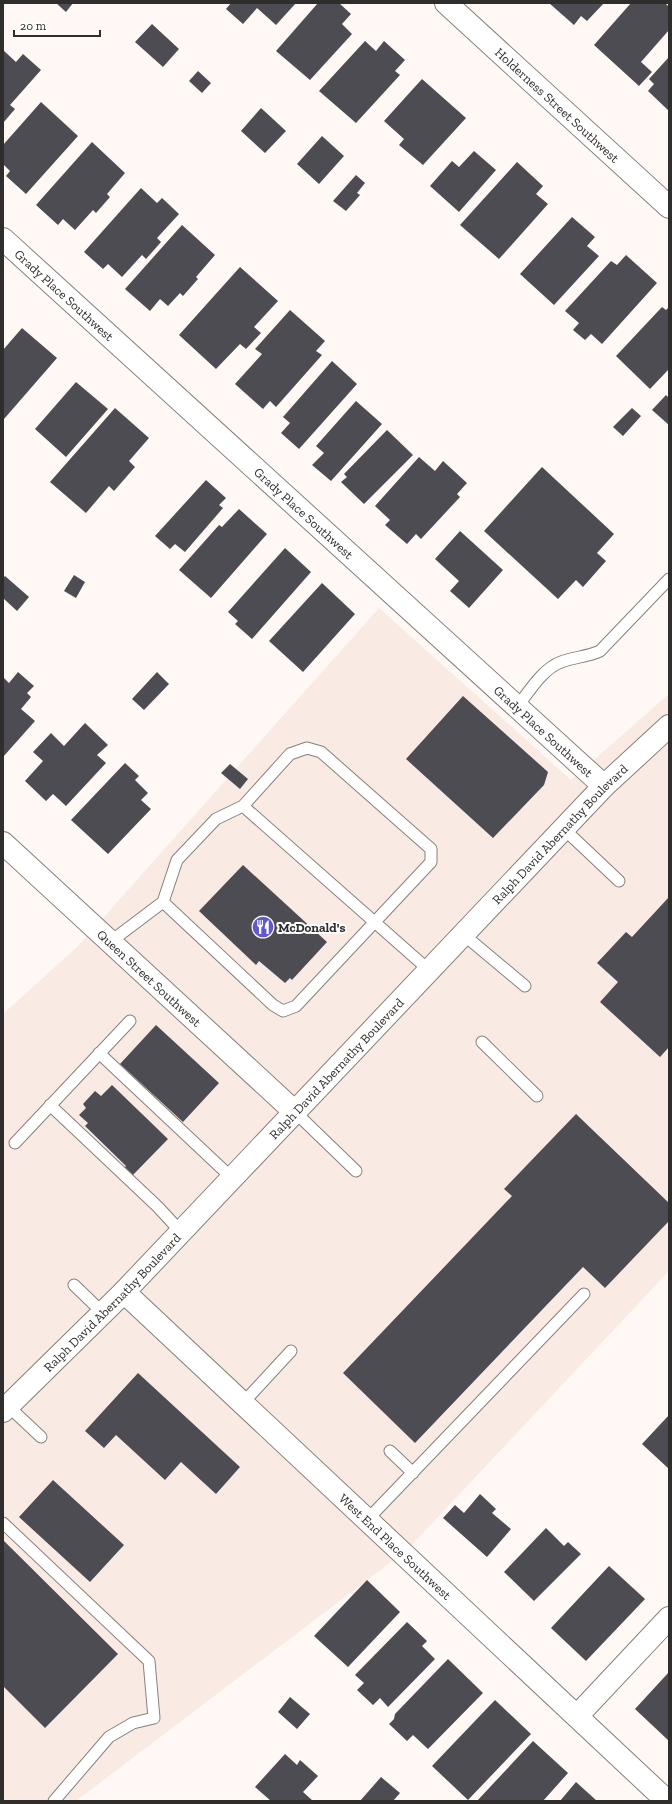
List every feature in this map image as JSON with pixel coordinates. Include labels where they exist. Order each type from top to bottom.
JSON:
[{"type":"street","name":"Holderness Street Southwest","points":[[446,3],[669,207]]},
{"type":"street","name":"Grady Place Southwest","points":[[3,239],[604,786]]},
{"type":"street","name":"Ralph David Abernathy Boulevard","points":[[6,1409],[124,1292],[233,1179],[604,786],[669,726]]},
{"type":"street","name":"Queen Street Southwest","points":[[3,843],[296,1113]]},
{"type":"street","name":"West End Place Southwest","points":[[124,1292],[667,1801]]},
{"type":"street","points":[[577,1716],[669,1618]]},
{"type":"lane","points":[[517,707],[551,667],[560,662],[590,656],[600,650],[669,579]]},
{"type":"lane","points":[[110,942],[163,902],[177,860],[216,819],[243,806],[290,754],[307,748],[321,752],[431,849],[431,862],[296,1006],[283,1011],[273,1004],[163,902]]},
{"type":"lane","points":[[243,806],[430,971]]},
{"type":"lane","points":[[564,829],[619,881]]},
{"type":"lane","points":[[464,935],[525,986]]},
{"type":"lane","points":[[15,1143],[130,1021]]},
{"type":"lane","points":[[482,1042],[537,1096]]},
{"type":"lane","points":[[99,1053],[233,1179]]},
{"type":"lane","points":[[50,1105],[158,1207],[181,1232]]},
{"type":"lane","points":[[296,1113],[356,1171]]},
{"type":"lane","points":[[74,1285],[103,1313]]},
{"type":"lane","points":[[368,1520],[584,1294]]},
{"type":"lane","points":[[242,1403],[291,1351]]},
{"type":"lane","points":[[6,1409],[41,1437]]},
{"type":"lane","points":[[390,1451],[413,1473]]},
{"type":"lane","points":[[3,1523],[149,1662],[154,1718],[133,1723],[109,1737],[54,1801]]},
{"type":"shaded area","points":[[379,608],[571,780],[669,694],[669,1271],[408,1549],[76,1801],[3,1801],[3,1014],[78,946]]},
{"type":"building","points":[[56,3],[73,3],[66,12]]},
{"type":"building","points":[[231,3],[296,3],[276,25],[257,8],[243,24],[226,9]]},
{"type":"building","points":[[318,3],[339,3],[351,14],[342,24],[352,34],[310,80],[276,51]]},
{"type":"building","points":[[549,3],[604,3],[587,21],[581,16],[574,25]]},
{"type":"building","points":[[631,3],[665,3],[669,7],[669,30],[641,62],[652,72],[639,86],[594,45]]},
{"type":"building","points":[[152,24],[179,49],[163,67],[135,42]]},
{"type":"building","points":[[365,41],[376,51],[384,41],[405,60],[395,71],[400,75],[356,123],[319,91]]},
{"type":"building","points":[[3,50],[16,62],[23,54],[41,70],[10,105],[15,109],[3,123]]},
{"type":"building","points":[[669,57],[669,111],[648,91],[654,84],[649,79]]},
{"type":"building","points":[[198,71],[211,83],[202,93],[189,81]]},
{"type":"building","points":[[422,79],[466,118],[423,165],[399,145],[404,139],[384,121]]},
{"type":"building","points":[[41,102],[78,136],[26,194],[6,176],[10,171],[3,164],[3,145]]},
{"type":"building","points":[[261,108],[286,131],[265,153],[241,131]]},
{"type":"building","points":[[322,136],[344,156],[319,184],[297,164]]},
{"type":"building","points":[[92,142],[125,173],[107,194],[110,197],[96,213],[93,210],[75,230],[63,219],[58,225],[36,205]]},
{"type":"building","points":[[474,151],[496,170],[459,212],[430,186],[452,161],[459,167]]},
{"type":"building","points":[[517,162],[543,186],[536,194],[548,204],[499,259],[460,225]]},
{"type":"building","points":[[356,175],[365,183],[357,193],[360,195],[346,211],[333,201]]},
{"type":"building","points":[[141,188],[157,203],[162,198],[179,214],[157,238],[161,242],[146,259],[142,255],[122,277],[108,264],[103,269],[84,252]]},
{"type":"building","points":[[572,217],[595,237],[587,246],[599,256],[554,305],[520,274]]},
{"type":"building","points":[[182,225],[215,255],[196,277],[198,279],[183,296],[180,293],[168,306],[160,299],[150,311],[125,289]]},
{"type":"building","points":[[626,255],[657,283],[602,344],[591,334],[585,340],[573,330],[579,323],[565,311],[611,261],[617,265]]},
{"type":"building","points":[[240,267],[278,301],[254,327],[261,333],[246,349],[240,344],[216,369],[179,335]]},
{"type":"building","points":[[662,307],[666,310],[669,307],[669,369],[650,389],[616,356]]},
{"type":"building","points":[[290,310],[325,341],[316,351],[322,355],[276,407],[270,401],[263,409],[235,384],[262,354],[255,349]]},
{"type":"building","points":[[22,328],[57,358],[4,419],[3,350]]},
{"type":"building","points":[[332,361],[357,384],[299,449],[281,433],[290,423],[283,417]]},
{"type":"building","points":[[76,382],[108,409],[66,457],[35,429]]},
{"type":"building","points":[[666,395],[669,398],[669,425],[652,410]]},
{"type":"building","points":[[356,401],[382,424],[331,481],[312,465],[324,453],[316,446]]},
{"type":"building","points":[[115,408],[149,438],[129,461],[135,467],[114,491],[109,486],[86,513],[50,482]]},
{"type":"building","points":[[632,408],[641,416],[623,436],[613,427]]},
{"type":"building","points":[[387,430],[413,455],[364,504],[341,482],[347,477],[344,474]]},
{"type":"building","points":[[419,457],[435,471],[443,461],[467,483],[457,494],[460,497],[421,539],[416,534],[407,544],[385,525],[390,520],[375,506]]},
{"type":"building","points":[[542,467],[614,534],[597,553],[606,561],[583,587],[576,580],[558,599],[484,531]]},
{"type":"building","points":[[206,480],[226,498],[219,505],[223,508],[185,552],[175,544],[170,549],[155,536]]},
{"type":"building","points":[[239,509],[267,534],[211,598],[179,570],[219,525],[222,527]]},
{"type":"building","points":[[460,531],[503,570],[469,608],[450,591],[459,581],[435,559]]},
{"type":"building","points":[[285,548],[311,572],[252,639],[235,624],[238,621],[228,612]]},
{"type":"building","points":[[74,575],[85,582],[76,598],[64,591]]},
{"type":"building","points":[[5,576],[29,597],[17,611],[3,598],[3,578]]},
{"type":"building","points":[[322,583],[355,614],[303,672],[269,641]]},
{"type":"building","points":[[18,672],[34,686],[27,693],[31,697],[21,709],[35,721],[3,757],[3,677],[9,683]]},
{"type":"building","points":[[157,672],[169,684],[144,710],[132,699]]},
{"type":"building","points":[[463,696],[548,772],[544,785],[493,838],[406,759]]},
{"type":"building","points":[[85,723],[108,745],[97,755],[106,763],[66,806],[53,794],[46,801],[25,781],[43,761],[33,752],[51,733],[64,746]]},
{"type":"building","points":[[125,763],[139,776],[135,780],[148,793],[141,800],[151,809],[108,854],[71,820]]},
{"type":"building","points":[[230,764],[248,779],[240,789],[221,773]]},
{"type":"building","name":"McDonald's","points":[[243,865],[327,942],[292,980],[290,978],[285,983],[259,961],[256,965],[199,911]]},
{"type":"building","points":[[669,897],[669,1047],[660,1057],[600,1002],[618,982],[597,963],[626,932],[632,937]]},
{"type":"building","points":[[156,1025],[219,1083],[183,1122],[120,1064]]},
{"type":"building","points":[[112,1085],[168,1139],[130,1178],[122,1170],[126,1166],[85,1126],[88,1123],[79,1115],[86,1108],[83,1104],[95,1091],[101,1096]]},
{"type":"building","points":[[576,1114],[669,1203],[669,1221],[605,1288],[583,1267],[415,1443],[343,1373],[512,1196],[504,1189]]},
{"type":"building","points":[[138,1373],[240,1467],[216,1494],[181,1462],[165,1480],[116,1435],[104,1448],[85,1431]]},
{"type":"building","points":[[669,1415],[669,1469],[642,1444]]},
{"type":"building","points":[[53,1480],[124,1545],[90,1582],[19,1517]]},
{"type":"building","points":[[480,1494],[496,1509],[492,1513],[511,1529],[487,1557],[443,1518],[455,1505],[464,1513]]},
{"type":"building","points":[[546,1528],[564,1546],[568,1542],[581,1554],[534,1601],[504,1572]]},
{"type":"building","points":[[3,1540],[118,1654],[45,1728],[3,1686]]},
{"type":"building","points":[[609,1566],[645,1599],[586,1661],[551,1628]]},
{"type":"building","points":[[367,1580],[400,1612],[348,1667],[314,1636]]},
{"type":"building","points":[[407,1622],[427,1641],[422,1646],[435,1659],[388,1707],[380,1698],[373,1705],[357,1690],[364,1683],[355,1675]]},
{"type":"building","points":[[448,1659],[483,1693],[428,1749],[413,1735],[407,1741],[389,1724],[394,1719],[395,1714]]},
{"type":"building","points":[[669,1672],[669,1741],[635,1709]]},
{"type":"building","points":[[290,1697],[310,1714],[297,1729],[278,1712]]},
{"type":"building","points":[[495,1700],[531,1734],[468,1800],[432,1766]]},
{"type":"building","points":[[533,1741],[568,1773],[543,1801],[477,1801]]},
{"type":"building","points":[[285,1754],[297,1765],[300,1760],[318,1776],[303,1792],[313,1801],[271,1801],[255,1787]]},
{"type":"building","points":[[381,1777],[400,1793],[393,1801],[360,1801]]},
{"type":"building","points":[[576,1782],[597,1801],[560,1801]]},
{"type":"place","name":"McDonald's","points":[[263,927]]}]
